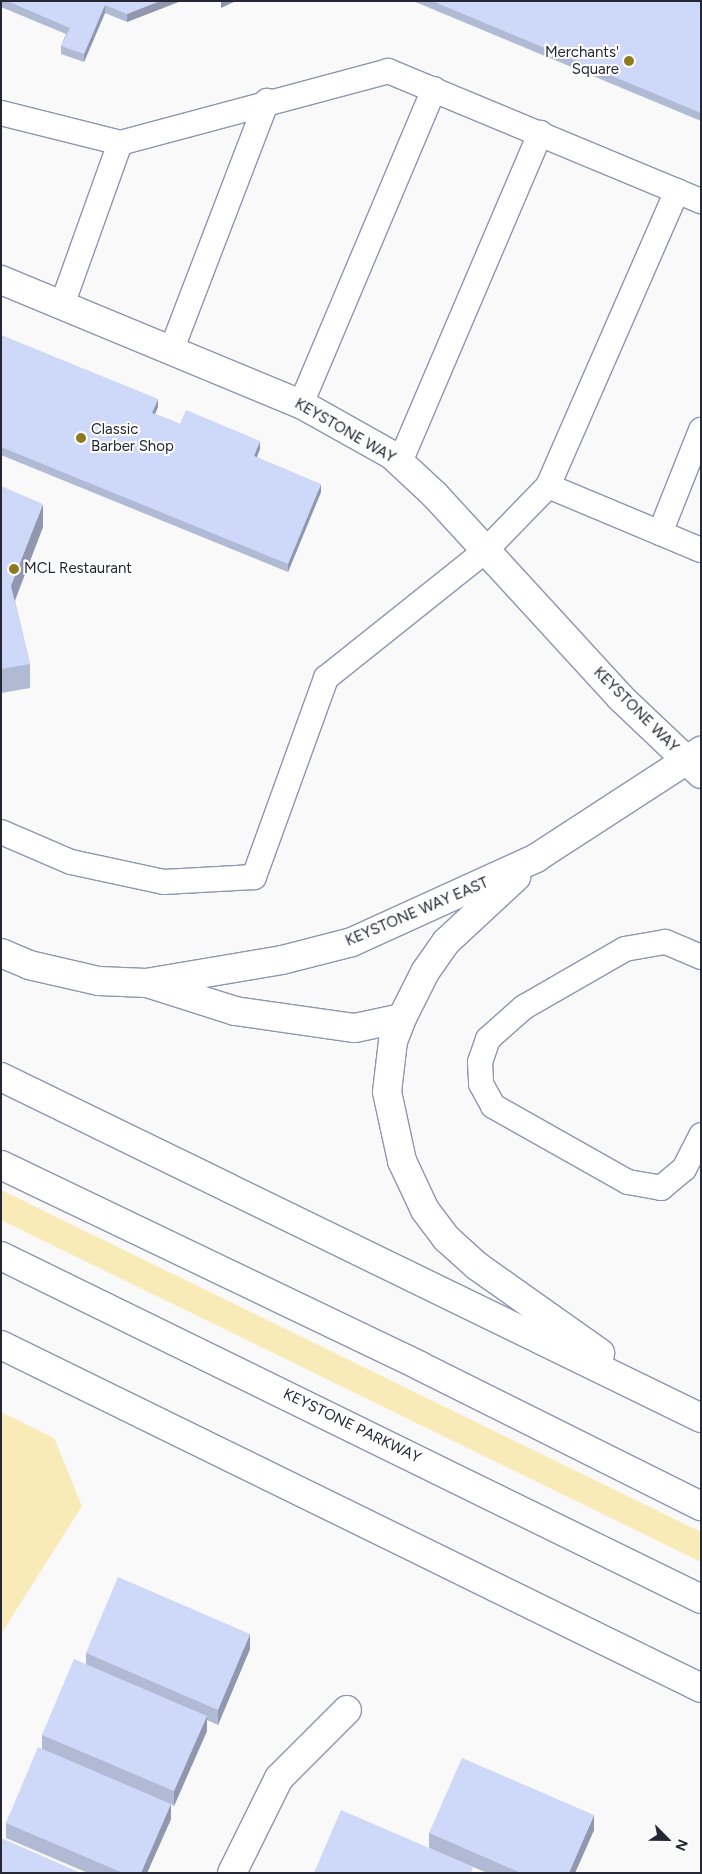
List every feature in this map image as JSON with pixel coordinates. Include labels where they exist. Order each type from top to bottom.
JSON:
[{"type":"main road","name":"KEYSTONE WAY","points":[[1,280],[301,404],[400,462],[435,495],[621,698],[696,762]]},
{"type":"main road","name":"KEYSTONE WAY EAST","points":[[1,953],[29,965],[99,981],[146,983],[282,960],[352,942],[536,858],[696,762]]},
{"type":"main road","name":"KEYSTONE WAY EAST","points":[[146,983],[235,1011],[345,1027],[354,1028],[402,1018],[425,972],[446,942],[536,858]]},
{"type":"main road","points":[[402,1018],[394,1041],[387,1092],[402,1161],[425,1210],[446,1238],[477,1266],[670,1403]]},
{"type":"main road","points":[[1,1077],[701,1418]]},
{"type":"main road","points":[[1,1165],[393,1353],[701,1506]]},
{"type":"main road","name":"KEYSTONE PARKWAY","points":[[1,1256],[701,1599]]},
{"type":"main road","points":[[1,1345],[701,1688]]},
{"type":"main road","points":[[232,1873],[280,1778],[347,1710]]},
{"type":"lane","points":[[3,119],[120,143],[267,101],[388,71],[701,201]]},
{"type":"lane","points":[[301,404],[434,89]]},
{"type":"lane","points":[[171,351],[267,101]]},
{"type":"lane","points":[[400,462],[540,133]]},
{"type":"lane","points":[[62,305],[120,143]]},
{"type":"lane","points":[[1,832],[71,862],[164,882],[254,878],[326,678],[485,551],[548,486],[677,191]]},
{"type":"lane","points":[[660,533],[701,430]]},
{"type":"lane","points":[[548,486],[701,550]]},
{"type":"lane","points":[[701,957],[666,942],[625,949],[524,1008],[488,1039],[480,1062],[481,1084],[493,1106],[628,1182],[661,1188],[684,1169],[701,1135]]},
{"type":"shaded area","points":[[1,1190],[701,1532],[701,1562],[1,1220]]},
{"type":"shaded area","points":[[1,1412],[54,1438],[82,1506],[1,1634]]},
{"type":"building","points":[[7,1],[160,1],[127,14],[105,5],[84,54],[61,46],[70,28]]},
{"type":"building","name":"Merchants' Square","points":[[432,1],[701,1],[701,113]]},
{"type":"building","points":[[1,335],[158,399],[152,413],[180,424],[186,410],[260,441],[254,456],[321,484],[288,564],[1,447]]},
{"type":"building","name":"MCL Restaurant","points":[[1,486],[43,504],[11,586],[30,664],[1,669]]},
{"type":"building","points":[[118,1577],[250,1634],[218,1710],[86,1653]]},
{"type":"building","points":[[74,1659],[207,1716],[174,1791],[42,1735]]},
{"type":"building","points":[[38,1747],[171,1804],[141,1873],[123,1873],[6,1823]]},
{"type":"building","points":[[462,1758],[594,1815],[569,1873],[521,1873],[429,1833]]},
{"type":"building","points":[[341,1810],[473,1867],[471,1873],[314,1873]]},
{"type":"building","points":[[1,1838],[81,1873],[1,1873]]},
{"type":"place","name":"Merchants' Square","points":[[629,61]]},
{"type":"place","name":"Classic Barber Shop","points":[[81,438]]},
{"type":"place","name":"MCL Restaurant","points":[[14,569]]}]
